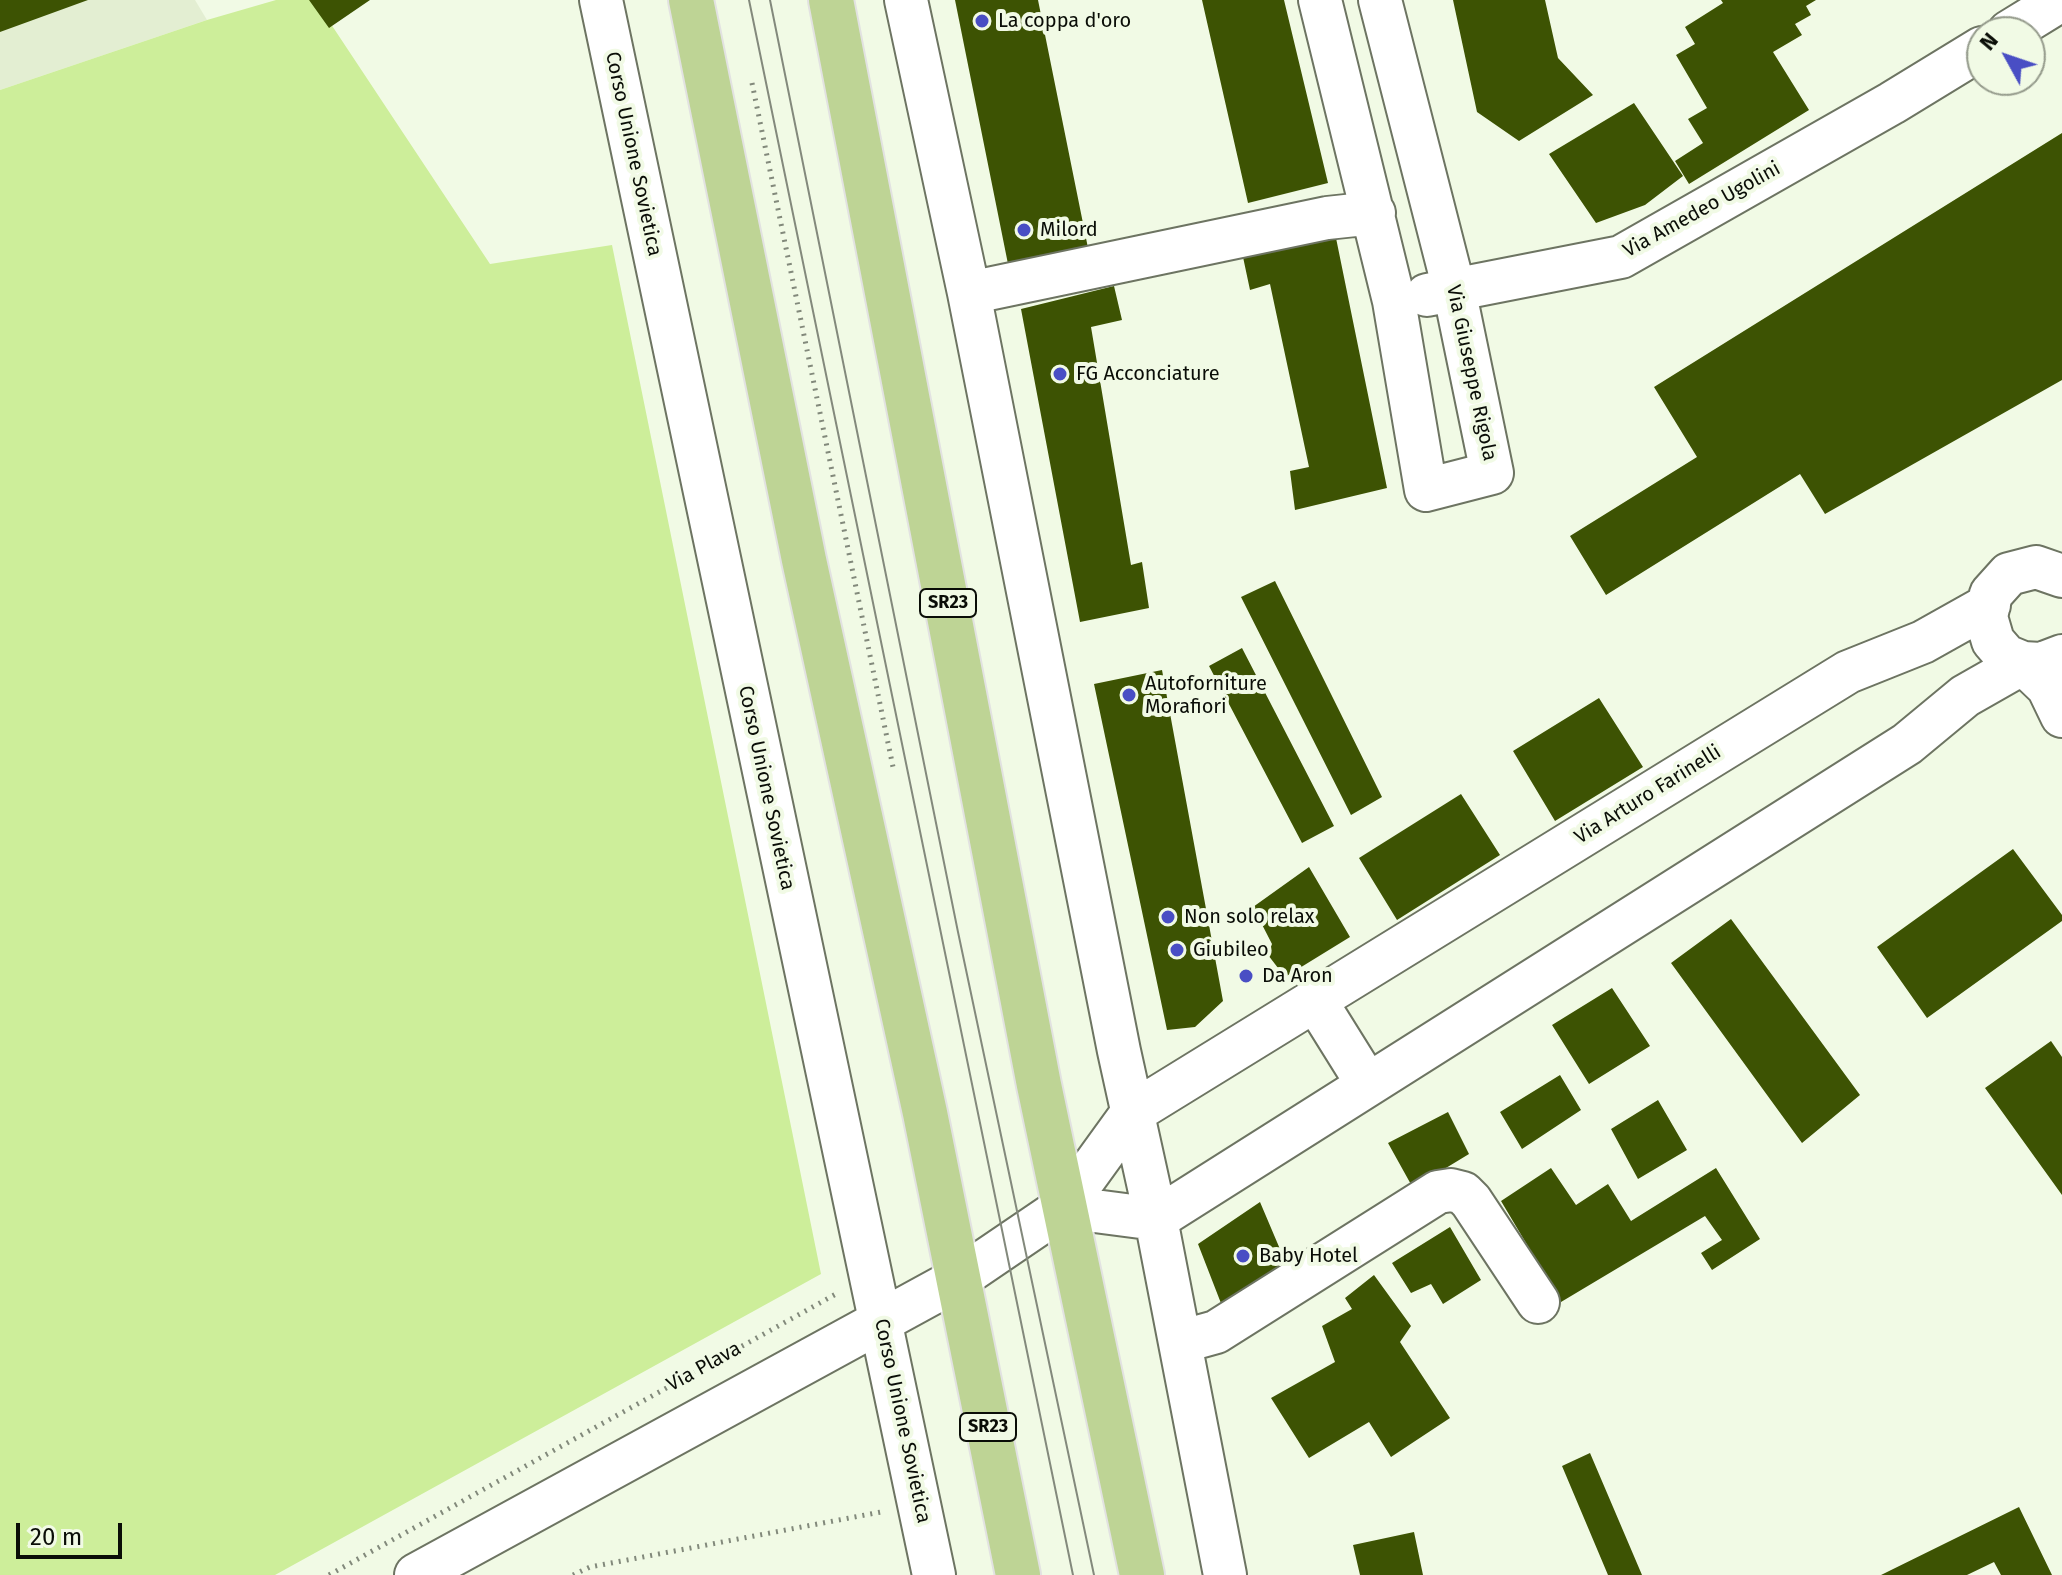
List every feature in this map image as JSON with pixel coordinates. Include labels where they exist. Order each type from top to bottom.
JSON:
[{"type":"main road","name":"SR23","points":[[691,0],[804,560],[925,1113],[1018,1575]]},
{"type":"main road","name":"SR23","points":[[831,0],[1064,1207],[1142,1575]]},
{"type":"street","name":"Corso Unione Sovietica","points":[[601,0],[934,1575]]},
{"type":"street","points":[[906,0],[969,293],[1225,1575]]},
{"type":"street","name":"Via Giuseppe Rigola","points":[[1320,0],[1394,301],[1426,490],[1492,473],[1454,289],[1380,0]]},
{"type":"street","points":[[2035,16],[2061,0]]},
{"type":"street","name":"Via Amedeo Ugolini","points":[[1394,301],[1621,257],[1966,58]]},
{"type":"street","points":[[969,293],[1327,218],[1374,213]]},
{"type":"street","name":"Via Arturo Farinelli","points":[[1064,1207],[1132,1113],[1848,672],[1923,642],[1989,605],[1991,594],[2009,574],[2036,567],[2058,569]]},
{"type":"street","points":[[1989,605],[1986,617],[1993,641],[2006,656],[2043,660]]},
{"type":"street","points":[[416,1575],[881,1323],[958,1279],[1064,1207],[1156,1219],[1907,744],[1965,696],[2043,660]]},
{"type":"street","points":[[2043,660],[2048,687],[2062,716]]},
{"type":"street","points":[[1315,1000],[1368,1085]]},
{"type":"street","points":[[1180,1342],[1216,1332],[1438,1192],[1451,1190],[1463,1193],[1471,1201],[1538,1302]]},
{"type":"path","name":"Via Plava","points":[[329,1575],[844,1290]]},
{"type":"path","points":[[573,1575],[590,1567],[919,1504]]},
{"type":"shaded area","points":[[0,0],[195,0],[207,20],[0,90]]},
{"type":"green space","points":[[276,0],[315,0],[490,264],[612,245],[821,1274],[275,1575],[0,1575],[0,90]]},
{"type":"building","points":[[0,0],[88,0],[0,32]]},
{"type":"building","points":[[309,0],[370,0],[329,28]]},
{"type":"building","points":[[955,0],[1038,0],[1088,248],[1008,264]]},
{"type":"building","points":[[1202,0],[1284,0],[1328,183],[1248,203]]},
{"type":"building","points":[[1453,0],[1545,0],[1558,58],[1593,95],[1519,141],[1477,112]]},
{"type":"building","points":[[1721,0],[1816,0],[1806,6],[1811,15],[1795,24],[1802,35],[1773,52],[1809,110],[1689,184],[1675,161],[1703,143],[1688,119],[1707,108],[1676,55],[1695,44],[1685,27],[1723,3]]},
{"type":"building","points":[[1634,103],[1683,176],[1645,205],[1596,223],[1549,154]]},
{"type":"building","points":[[2062,133],[2062,380],[1825,514],[1800,474],[1606,595],[1570,536],[1697,457],[1654,387]]},
{"type":"building","points":[[1336,238],[1387,488],[1295,510],[1290,471],[1309,467],[1270,284],[1250,290],[1243,257]]},
{"type":"building","points":[[1114,286],[1122,320],[1091,327],[1131,565],[1142,562],[1149,608],[1080,622],[1021,309]]},
{"type":"building","points":[[1275,581],[1382,797],[1351,815],[1241,597]]},
{"type":"building","points":[[1242,648],[1334,826],[1302,843],[1209,666]]},
{"type":"building","points":[[1162,670],[1223,1001],[1195,1027],[1167,1030],[1094,684]]},
{"type":"building","points":[[1599,698],[1643,767],[1555,821],[1513,751]]},
{"type":"building","points":[[1461,794],[1500,855],[1397,920],[1359,858]]},
{"type":"building","points":[[2013,849],[2062,915],[2062,921],[1927,1018],[1877,947]]},
{"type":"building","points":[[1309,867],[1350,937],[1285,977],[1268,955],[1272,944],[1253,907]]},
{"type":"building","points":[[1731,919],[1860,1095],[1802,1143],[1671,963]]},
{"type":"building","points":[[1612,988],[1650,1046],[1589,1084],[1552,1025]]},
{"type":"building","points":[[2051,1041],[2062,1057],[2062,1195],[1985,1088]]},
{"type":"building","points":[[1560,1075],[1581,1110],[1522,1149],[1500,1112]]},
{"type":"building","points":[[1658,1100],[1687,1150],[1638,1179],[1611,1129]]},
{"type":"building","points":[[1448,1112],[1469,1154],[1413,1188],[1388,1143]]},
{"type":"building","points":[[1551,1168],[1576,1205],[1608,1184],[1631,1221],[1716,1168],[1760,1239],[1712,1270],[1701,1253],[1722,1240],[1705,1216],[1561,1302],[1501,1201]]},
{"type":"building","name":"Baby Hotel","points":[[1260,1202],[1288,1268],[1224,1311],[1198,1244]]},
{"type":"building","points":[[1450,1227],[1481,1280],[1443,1304],[1431,1284],[1411,1293],[1392,1263]]},
{"type":"building","points":[[1374,1275],[1411,1326],[1400,1342],[1450,1418],[1391,1457],[1369,1422],[1309,1458],[1271,1398],[1335,1362],[1322,1326],[1352,1309],[1345,1298]]},
{"type":"building","points":[[1590,1453],[1642,1575],[1608,1575],[1562,1466]]},
{"type":"building","points":[[2019,1507],[2052,1575],[2001,1575],[1994,1562],[1967,1575],[1881,1575]]},
{"type":"building","points":[[1414,1532],[1423,1575],[1360,1575],[1353,1545]]},
{"type":"tram line","points":[[749,0],[1073,1575]]},
{"type":"tram line","points":[[770,0],[958,932],[1094,1575]]},
{"type":"place","name":"La coppa d'oro","points":[[982,21]]},
{"type":"place","name":"Milord","points":[[1024,230]]},
{"type":"place","name":"FG Acconciature","points":[[1060,374]]},
{"type":"place","name":"Autoforniture Morafiori","points":[[1129,695]]},
{"type":"place","name":"Non solo relax","points":[[1168,917]]},
{"type":"place","name":"Giubileo","points":[[1177,950]]},
{"type":"place","name":"Da Aron","points":[[1246,976]]},
{"type":"place","name":"Baby Hotel","points":[[1243,1256]]}]
